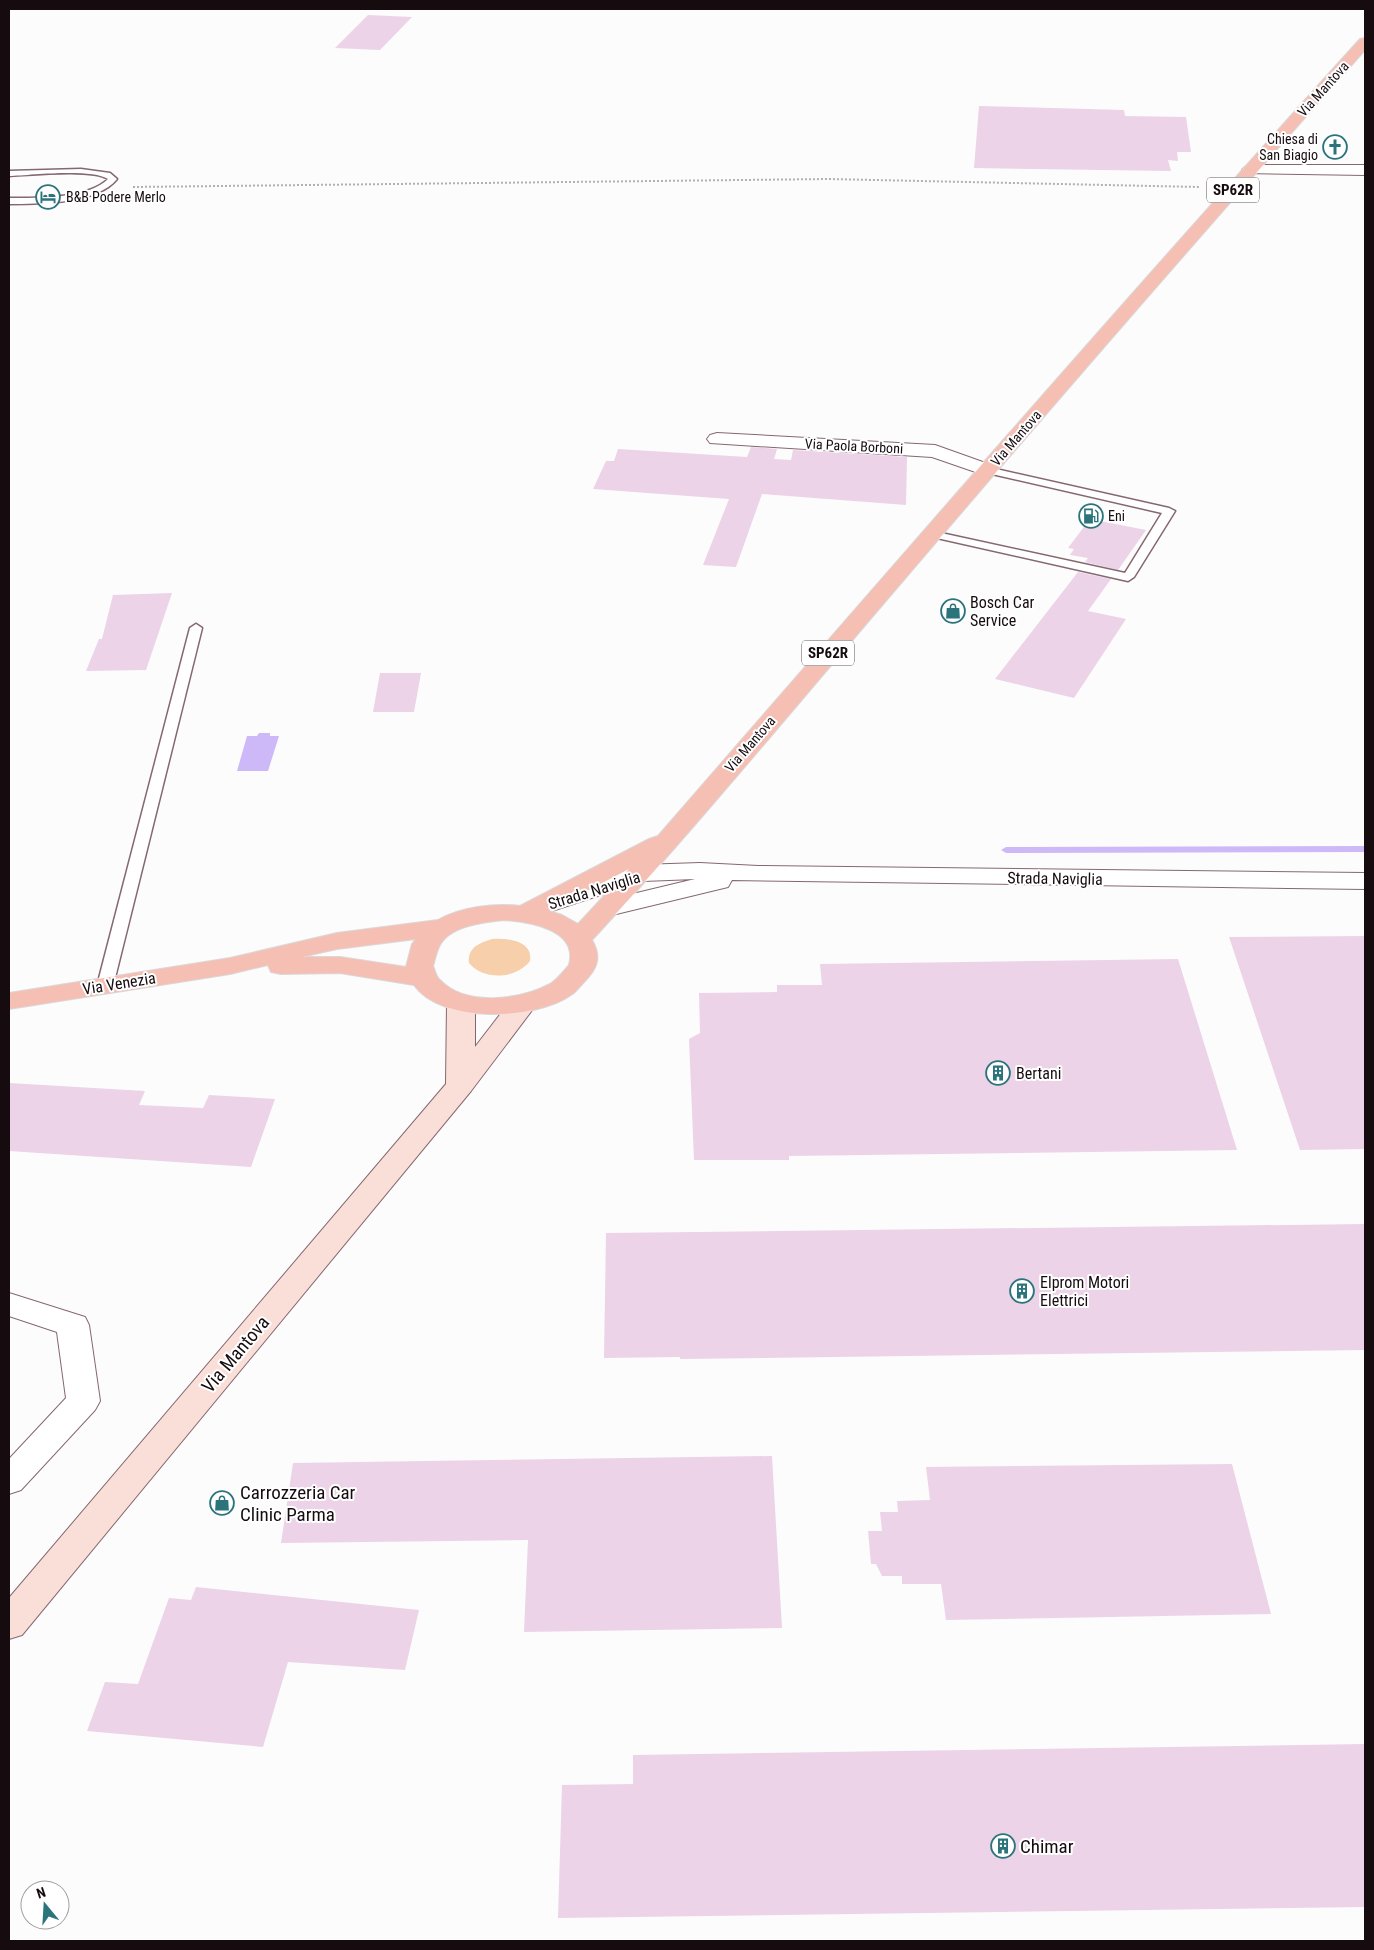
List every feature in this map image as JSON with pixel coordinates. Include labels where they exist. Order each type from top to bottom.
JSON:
[{"type":"main road","name":"Via Mantova","points":[[424,978],[419,965],[422,951],[430,938],[445,927],[462,919],[482,914],[530,911],[560,924],[579,939],[640,873],[987,470],[1234,188],[1365,42]]},
{"type":"main road","name":"Via Mantova","points":[[530,911],[670,837]]},
{"type":"main road","name":"Via Venezia","points":[[9,1001],[230,966],[337,941],[445,927]]},
{"type":"main road","points":[[424,978],[432,988],[445,997],[480,1007],[502,1008],[545,1000],[563,990],[576,978],[584,965],[584,952],[579,939]]},
{"type":"main road","name":"Via Venezia","points":[[230,966],[340,965],[424,978]]},
{"type":"main road","points":[[461,1003],[461,1085]]},
{"type":"main road","name":"Via Mantova","points":[[9,1624],[461,1085],[522,1005]]},
{"type":"street","points":[[1250,170],[1365,170]]},
{"type":"street","name":"Via Paola Borboni","points":[[717,439],[935,451],[987,470]]},
{"type":"street","name":"Strada Naviglia","points":[[530,911],[640,873],[700,871],[744,874],[1365,881]]},
{"type":"street","name":"Strada Naviglia","points":[[608,908],[744,874]]},
{"type":"street","points":[[9,1304],[73,1325],[83,1401],[9,1481]]},
{"type":"lane","points":[[9,173],[103,173],[111,176],[113,179],[104,187],[56,199],[9,202]]},
{"type":"lane","points":[[932,534],[1128,577],[1169,511],[987,470]]},
{"type":"lane","points":[[105,986],[196,628]]},
{"type":"path","points":[[104,187],[828,178],[1234,188]]},
{"type":"shaded area","points":[[259,733],[270,733],[270,736],[279,736],[268,771],[237,771],[247,736],[257,736]]},
{"type":"shaded area","points":[[492,939],[518,942],[527,949],[530,954],[530,961],[517,971],[500,976],[483,973],[475,969],[469,963],[470,953],[478,944]]},
{"type":"building","points":[[368,15],[412,17],[380,50],[335,48]]},
{"type":"building","points":[[979,106],[1124,110],[1125,116],[1186,117],[1191,152],[1177,152],[1178,161],[1168,160],[1171,171],[974,168]]},
{"type":"building","points":[[751,447],[777,449],[774,459],[791,460],[793,450],[907,457],[906,505],[762,494],[736,567],[703,565],[729,499],[593,489],[606,461],[614,461],[618,449],[747,457]]},
{"type":"building","points":[[1090,519],[1146,530],[1118,570],[1085,562],[1088,558],[1070,555],[1074,549],[1068,548]]},
{"type":"building","points":[[1078,572],[1111,579],[1088,611],[1126,619],[1074,698],[995,679]]},
{"type":"building","points":[[172,593],[146,670],[86,671],[99,639],[102,639],[113,595]]},
{"type":"building","points":[[380,673],[421,673],[414,712],[373,712]]},
{"type":"building","points":[[1365,936],[1365,1149],[1300,1150],[1229,937]]},
{"type":"building","name":"Bertani","points":[[1178,959],[1237,1150],[789,1156],[789,1160],[694,1160],[689,1039],[700,1033],[699,993],[777,992],[777,985],[822,985],[820,964]]},
{"type":"building","points":[[9,1083],[145,1091],[139,1105],[203,1108],[209,1095],[275,1099],[251,1167],[9,1151]]},
{"type":"building","name":"Elprom Motori Elettrici","points":[[1365,1224],[1365,1350],[680,1359],[680,1357],[604,1358],[606,1233]]},
{"type":"building","points":[[772,1456],[782,1628],[524,1632],[528,1540],[281,1543],[293,1463]]},
{"type":"building","points":[[1232,1464],[1271,1614],[946,1620],[941,1584],[902,1584],[902,1576],[882,1576],[876,1564],[871,1564],[868,1531],[882,1531],[880,1512],[898,1512],[897,1501],[930,1500],[926,1467]]},
{"type":"building","points":[[196,1587],[419,1610],[405,1670],[288,1662],[263,1747],[87,1731],[105,1682],[138,1684],[169,1598],[191,1600]]},
{"type":"building","name":"Chimar","points":[[1365,1744],[1365,1907],[558,1918],[562,1785],[633,1784],[633,1755]]},
{"type":"waterway","points":[[1006,850],[1365,849]]},
{"type":"place","name":"Chiesa di San Biagio","points":[[1335,147]]},
{"type":"place","name":"B&B Podere Merlo","points":[[48,197]]},
{"type":"place","name":"Eni","points":[[1091,516]]},
{"type":"place","name":"Bosch Car Service","points":[[953,611]]},
{"type":"place","name":"Bertani","points":[[998,1073]]},
{"type":"place","name":"Elprom Motori Elettrici","points":[[1022,1291]]},
{"type":"place","name":"Carrozzeria Car Clinic Parma","points":[[222,1503]]},
{"type":"place","name":"Chimar","points":[[1003,1846]]}]
